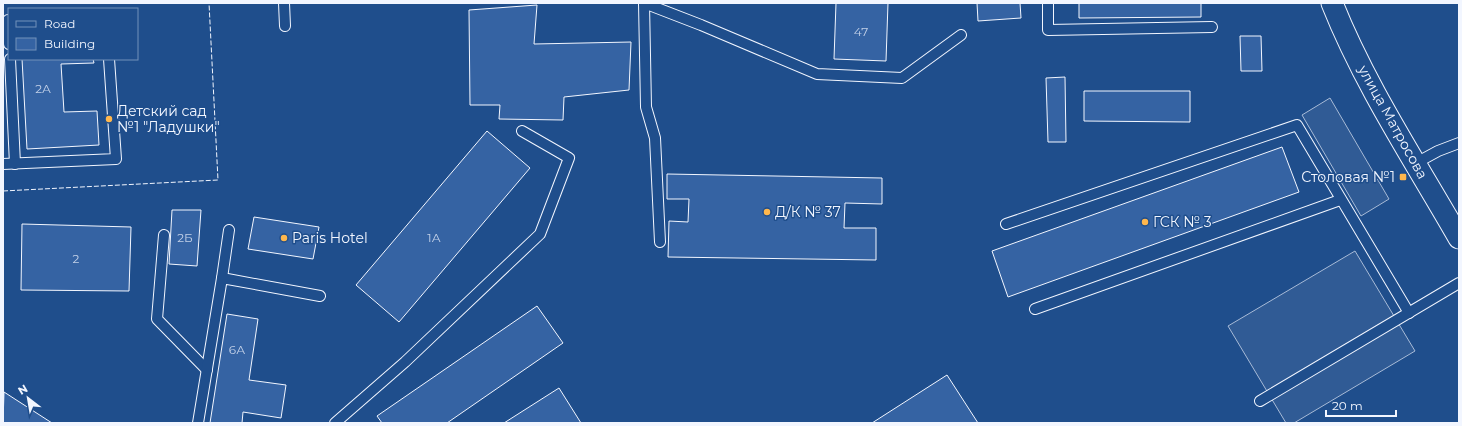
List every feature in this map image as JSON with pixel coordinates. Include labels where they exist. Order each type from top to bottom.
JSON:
[{"type":"street","name":"улица Матросова","points":[[1332,3],[1374,91],[1459,238]]},
{"type":"lane","points":[[284,3],[285,26]]},
{"type":"lane","points":[[660,242],[655,138],[646,107],[644,3],[701,25],[816,74],[902,78],[961,35]]},
{"type":"lane","points":[[1048,3],[1048,30],[1212,27]]},
{"type":"lane","points":[[10,60],[15,164]]},
{"type":"lane","points":[[3,164],[116,159],[109,60]]},
{"type":"lane","points":[[1006,224],[1297,125],[1408,313]]},
{"type":"lane","points":[[335,423],[405,362],[540,234],[569,158],[522,131]]},
{"type":"lane","points":[[1416,164],[1438,151],[1459,143]]},
{"type":"lane","points":[[1035,309],[1340,200]]},
{"type":"lane","points":[[198,423],[229,230]]},
{"type":"lane","points":[[164,235],[157,319],[207,370]]},
{"type":"lane","points":[[222,278],[320,296]]},
{"type":"lane","points":[[1260,401],[1459,283]]},
{"type":"shaded area","points":[[1330,98],[1389,199],[1361,216],[1302,115]]},
{"type":"shaded area","points":[[1355,251],[1415,351],[1294,423],[1286,423],[1228,326]]},
{"type":"building","points":[[836,3],[888,3],[886,61],[834,59]]},
{"type":"building","points":[[977,3],[1020,3],[1021,18],[978,21]]},
{"type":"building","points":[[1079,3],[1201,3],[1201,17],[1079,18]]},
{"type":"building","points":[[537,5],[534,44],[631,42],[629,90],[564,97],[563,120],[499,119],[500,105],[470,105],[469,10]]},
{"type":"building","points":[[1240,36],[1261,36],[1262,71],[1241,71]]},
{"type":"building","points":[[22,60],[93,60],[94,63],[61,64],[64,112],[97,111],[99,145],[27,149]]},
{"type":"building","points":[[1065,77],[1066,142],[1048,142],[1046,78]]},
{"type":"building","points":[[1084,91],[1190,91],[1190,122],[1084,121]]},
{"type":"building","points":[[487,131],[530,168],[399,322],[356,285]]},
{"type":"building","name":"ГСК № 3","points":[[1282,147],[1299,192],[1008,297],[992,251]]},
{"type":"building","name":"Д/К № 37","points":[[667,174],[882,178],[882,204],[845,203],[844,228],[876,228],[876,260],[668,257],[669,221],[688,222],[689,199],[667,199]]},
{"type":"building","points":[[172,210],[201,210],[197,266],[169,264]]},
{"type":"building","name":"Paris Hotel","points":[[254,217],[319,227],[313,259],[248,249]]},
{"type":"building","points":[[22,224],[131,227],[129,291],[21,290]]},
{"type":"building","points":[[537,306],[563,343],[447,423],[382,423],[377,416]]},
{"type":"building","points":[[227,314],[258,319],[249,380],[286,385],[281,418],[243,412],[242,423],[210,423]]},
{"type":"building","points":[[947,375],[978,423],[872,423]]},
{"type":"building","points":[[559,388],[581,423],[504,423]]},
{"type":"building","points":[[4,392],[52,423],[3,423]]},
{"type":"fence","points":[[3,191],[218,180],[209,3]]},
{"type":"place","name":"Детский сад №1 \"Ладушки\"","points":[[109,119]]},
{"type":"place","name":"Столовая №1","points":[[1403,177]]},
{"type":"place","name":"Д/К № 37","points":[[767,212]]},
{"type":"place","name":"ГСК № 3","points":[[1145,222]]},
{"type":"place","name":"Paris Hotel","points":[[284,238]]}]
